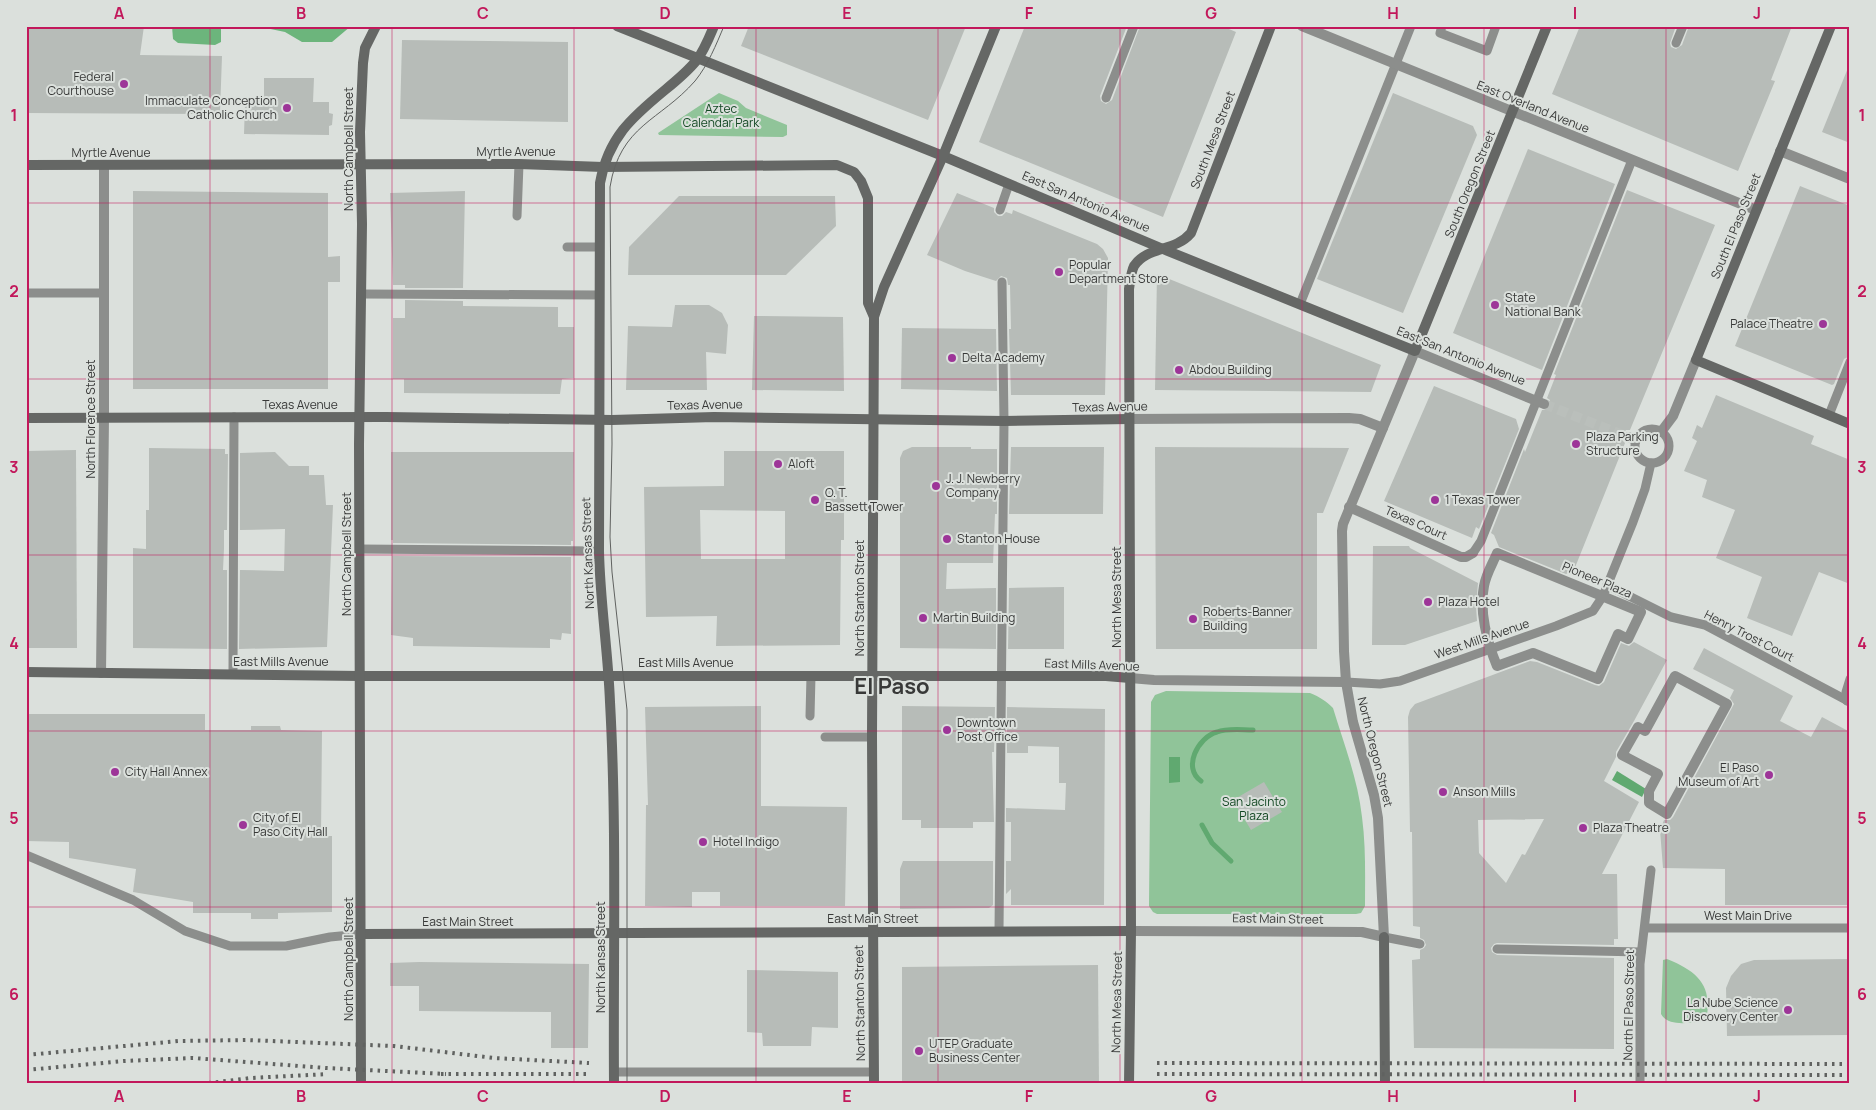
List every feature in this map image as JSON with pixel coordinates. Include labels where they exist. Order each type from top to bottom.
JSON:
[{"type":"street","name":"North Campbell Street","points":[[361,1084],[360,164],[363,62],[367,42],[376,26]]},
{"type":"street","name":"East San Antonio Avenue","points":[[617,26],[943,156],[1540,402]]},
{"type":"street","name":"North Kansas Street","points":[[614,1084],[613,810],[608,675],[599,551],[600,183],[603,167],[610,149],[623,129],[698,59],[714,26]]},
{"type":"street","name":"North Stanton Street","points":[[874,1084],[872,676],[874,317],[884,287],[943,156],[996,26]]},
{"type":"street","name":"South Mesa Street","points":[[1163,248],[1180,244],[1190,233],[1271,26]]},
{"type":"street","name":"East Overland Avenue","points":[[1302,26],[1756,210]]},
{"type":"street","name":"South Oregon Street","points":[[1415,350],[1546,26]]},
{"type":"street","name":"South El Paso Street","points":[[1661,432],[1673,416],[1831,26]]},
{"type":"street","points":[[1780,151],[1850,179]]},
{"type":"street","name":"Myrtle Avenue","points":[[26,165],[519,164],[603,167],[837,165],[854,172],[861,181],[868,198],[868,303],[874,317]]},
{"type":"street","name":"North Florence Street","points":[[101,673],[104,165]]},
{"type":"street","name":"North Mesa Street","points":[[1129,1084],[1131,931],[1129,289],[1134,266],[1142,259],[1163,248]]},
{"type":"street","name":"North Oregon Street","points":[[1385,1084],[1384,937],[1378,818],[1374,795],[1353,722],[1346,682],[1342,531],[1349,507],[1415,350]]},
{"type":"street","points":[[1696,360],[1850,424]]},
{"type":"street","name":"Texas Avenue","points":[[26,418],[359,417],[599,419],[714,417],[1004,421],[1349,418],[1360,419],[1383,428]]},
{"type":"street","name":"Texas Court","points":[[1349,507],[1461,557],[1466,557],[1473,553]]},
{"type":"street","name":"Pioneer Plaza","points":[[1497,552],[1603,596],[1641,612],[1628,639],[1618,634],[1598,679],[1533,653],[1497,666],[1486,637],[1484,586],[1497,552]]},
{"type":"street","name":"East Mills Avenue","points":[[26,672],[360,676],[1106,676],[1154,680],[1346,682]]},
{"type":"street","points":[[1675,676],[1726,704],[1667,814],[1649,803],[1649,790],[1658,774],[1622,755],[1638,727],[1645,731],[1675,676]]},
{"type":"street","name":"East Main Street","points":[[361,934],[1131,931],[1362,932],[1384,937]]},
{"type":"lane","points":[[1106,98],[1134,26]]},
{"type":"lane","points":[[1300,304],[1411,26]]},
{"type":"lane","points":[[1442,26],[1440,33],[1487,51],[1496,26]]},
{"type":"lane","points":[[1676,43],[1683,26]]},
{"type":"lane","points":[[1473,553],[1481,541],[1540,402],[1632,160]]},
{"type":"lane","points":[[518,216],[519,164]]},
{"type":"lane","points":[[1000,210],[1009,184]]},
{"type":"lane","points":[[567,247],[599,246]]},
{"type":"lane","points":[[999,931],[1004,421],[1002,282]]},
{"type":"lane","points":[[26,293],[103,293]]},
{"type":"lane","points":[[361,294],[599,296]]},
{"type":"lane","points":[[1829,415],[1850,362]]},
{"type":"lane","points":[[233,674],[234,418]]},
{"type":"lane","points":[[1651,429],[1661,432],[1668,440],[1668,451],[1662,460],[1651,463],[1639,456],[1632,439],[1646,430],[1651,429]]},
{"type":"lane","points":[[1607,585],[1645,489],[1651,463]]},
{"type":"lane","points":[[360,550],[599,551]]},
{"type":"lane","name":"West Mills Avenue","points":[[1346,682],[1368,684],[1400,681],[1587,615],[1597,607],[1607,585]]},
{"type":"lane","name":"Henry Trost Court","points":[[1607,585],[1671,617],[1705,625],[1848,701]]},
{"type":"lane","points":[[810,716],[811,676]]},
{"type":"lane","points":[[1848,701],[1846,692],[1850,679]]},
{"type":"lane","points":[[825,736],[872,737]]},
{"type":"lane","points":[[26,855],[133,900],[185,931],[230,946],[286,946],[330,937],[361,934]]},
{"type":"lane","name":"North El Paso Street","points":[[1640,1084],[1641,952],[1650,870]]},
{"type":"lane","name":"West Main Drive","points":[[1645,928],[1850,928]]},
{"type":"lane","points":[[1384,937],[1420,944]]},
{"type":"lane","points":[[1497,949],[1641,952]]},
{"type":"lane","points":[[614,1072],[874,1072]]},
{"type":"green space","name":"Aztec Calendar Park","points":[[719,93],[738,101],[746,108],[787,125],[787,135],[783,137],[659,135],[658,133]]},
{"type":"green space","name":"San Jacinto Plaza","points":[[1166,691],[1310,693],[1323,699],[1333,708],[1354,776],[1362,817],[1365,851],[1365,906],[1361,913],[1157,914],[1153,912],[1149,906],[1151,702],[1155,695]]},
{"type":"green space","points":[[1667,959],[1688,969],[1701,982],[1707,998],[1706,1021],[1675,1023],[1669,1021],[1661,1014],[1663,960]]},
{"type":"shaded area","points":[[172,26],[221,26],[221,42],[215,45],[178,43],[173,39]]},
{"type":"shaded area","points":[[256,26],[351,26],[332,42],[302,42],[285,32]]},
{"type":"shaded area","points":[[1169,757],[1180,757],[1180,782],[1169,783]]},
{"type":"shaded area","points":[[1617,771],[1646,789],[1642,797],[1612,780]]},
{"type":"building","name":"Federal Courthouse","points":[[26,26],[144,26],[140,55],[222,56],[220,112],[208,114],[26,113]]},
{"type":"building","points":[[749,26],[966,26],[928,120],[741,46]]},
{"type":"building","points":[[1025,26],[1127,26],[1100,96],[1101,101],[1106,104],[1112,100],[1140,26],[1222,26],[1236,32],[1163,217],[979,142]]},
{"type":"building","points":[[1580,26],[1676,26],[1670,43],[1671,47],[1676,49],[1682,45],[1689,26],[1792,26],[1771,80],[1775,81],[1738,171],[1552,94]]},
{"type":"building","points":[[402,40],[568,42],[568,122],[400,119]]},
{"type":"building","points":[[1850,63],[1850,143],[1822,132]]},
{"type":"building","name":"Immaculate Conception Catholic Church","points":[[264,78],[314,78],[313,102],[329,102],[329,113],[333,114],[332,125],[329,126],[329,135],[244,134],[245,104],[264,103]]},
{"type":"building","points":[[1393,93],[1473,126],[1477,135],[1403,313],[1317,279]]},
{"type":"building","points":[[1528,149],[1615,184],[1542,370],[1453,333]]},
{"type":"building","points":[[1800,186],[1850,206],[1850,356],[1844,359],[1832,385],[1735,346]]},
{"type":"building","name":"Plaza Parking Structure","points":[[1627,190],[1715,225],[1630,430],[1626,430],[1622,434],[1621,439],[1625,443],[1574,570],[1566,574],[1499,547],[1494,535],[1491,533],[1524,449],[1525,452],[1542,410],[1548,410],[1550,406],[1550,400],[1547,398],[1556,375],[1554,374]]},
{"type":"building","points":[[133,191],[328,193],[328,257],[340,256],[340,282],[328,282],[328,389],[133,389]]},
{"type":"building","points":[[465,191],[463,288],[405,288],[405,285],[393,285],[390,193]]},
{"type":"building","points":[[957,193],[994,208],[994,212],[998,216],[1002,216],[1006,212],[1012,214],[1013,210],[1097,244],[1103,249],[1108,258],[1105,395],[1011,395],[1010,285],[1008,285],[1007,278],[1001,276],[996,281],[965,271],[927,255]]},
{"type":"building","points":[[679,196],[835,196],[836,226],[786,275],[628,275],[629,247]]},
{"type":"building","points":[[1157,274],[1381,365],[1371,392],[1155,390]]},
{"type":"building","points":[[405,300],[463,301],[463,306],[558,307],[558,327],[574,327],[574,378],[562,379],[560,394],[404,393],[404,379],[393,379],[393,318],[405,318]]},
{"type":"building","points":[[675,305],[709,305],[722,313],[728,325],[726,354],[706,352],[707,390],[626,390],[628,326],[672,327]]},
{"type":"building","points":[[754,316],[843,317],[844,391],[752,390]]},
{"type":"building","points":[[902,328],[996,329],[997,391],[901,389]]},
{"type":"building","points":[[1434,386],[1516,419],[1519,429],[1479,529],[1476,527],[1472,538],[1384,501]]},
{"type":"building","points":[[1716,395],[1814,436],[1811,444],[1850,460],[1850,584],[1819,572],[1792,636],[1747,618],[1762,577],[1716,558],[1735,510],[1702,497],[1707,480],[1684,471],[1697,441],[1692,438],[1697,425],[1702,428]]},
{"type":"building","points":[[912,447],[997,449],[997,514],[995,514],[993,563],[947,563],[946,589],[996,588],[996,649],[900,648],[900,458],[903,451]]},
{"type":"building","points":[[1011,447],[1104,447],[1103,514],[1009,514]]},
{"type":"building","points":[[1155,447],[1349,448],[1323,513],[1317,513],[1317,649],[1156,649]]},
{"type":"building","points":[[149,448],[225,449],[225,454],[228,454],[227,530],[224,530],[223,570],[227,570],[227,649],[133,648],[133,548],[146,549],[146,510],[149,510]]},
{"type":"building","points":[[76,450],[77,648],[26,648],[26,451]]},
{"type":"building","points":[[724,451],[844,451],[844,540],[841,540],[840,645],[716,646],[717,616],[646,617],[644,487],[724,486]],"holes":[[[700,510],[785,511],[785,559],[701,559]]]},
{"type":"building","points":[[275,452],[289,466],[309,466],[309,475],[324,475],[326,505],[333,505],[327,647],[239,649],[240,570],[284,571],[285,529],[240,530],[240,453]]},
{"type":"building","points":[[391,452],[574,452],[573,541],[571,541],[571,545],[393,543],[393,540],[391,540]]},
{"type":"building","name":"Plaza Hotel","points":[[1373,546],[1409,546],[1478,583],[1477,621],[1405,645],[1372,645]]},
{"type":"building","points":[[392,556],[571,557],[571,634],[562,633],[561,640],[550,639],[550,648],[413,646],[413,638],[391,635]]},
{"type":"building","points":[[1064,587],[1064,649],[1008,649],[1009,588]]},
{"type":"building","points":[[1634,642],[1667,660],[1616,752],[1616,757],[1604,781],[1639,802],[1602,874],[1617,874],[1618,939],[1614,939],[1614,945],[1497,943],[1491,948],[1492,952],[1497,955],[1614,958],[1614,1049],[1414,1048],[1412,960],[1420,959],[1420,950],[1426,945],[1424,940],[1420,938],[1420,927],[1413,926],[1408,717],[1410,710],[1415,704],[1530,661],[1599,686],[1604,682],[1621,643],[1629,646]],"holes":[[[1544,819],[1525,855],[1522,854],[1506,883],[1479,853],[1478,820]]]},
{"type":"building","name":"El Paso Museum of Art","points":[[1704,648],[1793,696],[1780,721],[1811,737],[1822,717],[1850,732],[1850,905],[1725,905],[1725,869],[1663,868],[1660,830],[1664,820],[1670,820],[1673,817],[1734,704],[1730,698],[1734,690],[1693,669]]},
{"type":"building","points":[[761,706],[761,806],[847,807],[845,906],[720,906],[720,892],[692,892],[692,907],[645,906],[646,805],[648,805],[645,707]]},
{"type":"building","points":[[902,706],[995,707],[994,752],[992,752],[994,822],[973,822],[973,828],[921,828],[921,820],[902,820]]},
{"type":"building","points":[[1007,707],[1105,709],[1104,905],[1011,905],[1011,889],[1006,894],[1006,861],[1011,861],[1011,822],[1006,822],[1006,808],[1065,810],[1066,783],[1059,783],[1059,747],[1028,746],[1028,753],[1007,753]]},
{"type":"building","points":[[26,714],[205,714],[205,730],[251,730],[251,726],[280,726],[281,730],[322,731],[321,836],[332,836],[332,912],[278,913],[278,919],[251,919],[251,913],[193,913],[193,902],[133,892],[136,869],[69,858],[69,842],[26,841]]},
{"type":"building","points":[[1264,782],[1282,812],[1251,830],[1233,800]]},
{"type":"building","points":[[903,861],[993,861],[993,905],[989,908],[900,909],[900,869]]},
{"type":"building","name":"La Nube Science Discovery Center","points":[[1850,959],[1850,1035],[1727,1036],[1726,988],[1731,976],[1741,964],[1754,960]]},
{"type":"building","points":[[390,963],[589,964],[588,1048],[551,1048],[551,1012],[419,1011],[419,986],[390,986]]},
{"type":"building","points":[[1098,965],[1099,1084],[902,1084],[902,967]]},
{"type":"building","points":[[747,970],[838,972],[838,1028],[812,1027],[811,1046],[763,1046],[762,1033],[747,1032]]},
{"type":"waterway","points":[[1201,781],[1195,775],[1193,761],[1199,746],[1204,740],[1210,735],[1221,731],[1253,730]]},
{"type":"waterway","points":[[1202,825],[1212,843],[1231,861]]},
{"type":"tunnel","points":[[1544,404],[1628,437]]},
{"type":"tram line","points":[[627,1084],[627,710],[610,537],[612,444],[610,187],[615,166],[632,137],[682,94],[700,75],[715,48],[724,26]]},
{"type":"railway","points":[[26,1055],[179,1041],[247,1040],[394,1046],[494,1058],[589,1063]]},
{"type":"railway","points":[[26,1070],[124,1061],[193,1058],[326,1068],[446,1074]]},
{"type":"railway","points":[[1157,1063],[1850,1064]]},
{"type":"railway","points":[[201,1084],[251,1078],[328,1074]]},
{"type":"railway","points":[[441,1074],[589,1074]]},
{"type":"railway","points":[[1157,1074],[1850,1075]]},
{"type":"place","name":"Federal Courthouse","points":[[124,84]]},
{"type":"place","name":"Immaculate Conception Catholic Church","points":[[287,108]]},
{"type":"place","name":"Popular Department Store","points":[[1059,272]]},
{"type":"place","name":"State National Bank","points":[[1495,305]]},
{"type":"place","name":"Palace Theatre","points":[[1823,324]]},
{"type":"place","name":"Delta Academy","points":[[952,358]]},
{"type":"place","name":"Abdou Building","points":[[1179,370]]},
{"type":"place","name":"Plaza Parking Structure","points":[[1576,444]]},
{"type":"place","name":"Aloft","points":[[778,464]]},
{"type":"place","name":"J. J. Newberry Company","points":[[936,486]]},
{"type":"place","name":"O. T. Bassett Tower","points":[[815,500]]},
{"type":"place","name":"1 Texas Tower","points":[[1435,500]]},
{"type":"place","name":"Stanton House","points":[[947,539]]},
{"type":"place","name":"Plaza Hotel","points":[[1428,602]]},
{"type":"place","name":"Martin Building","points":[[923,618]]},
{"type":"place","name":"Roberts-Banner Building","points":[[1193,619]]},
{"type":"place","name":"Downtown Post Office","points":[[947,730]]},
{"type":"place","name":"City Hall Annex","points":[[115,772]]},
{"type":"place","name":"El Paso Museum of Art","points":[[1769,775]]},
{"type":"place","name":"Anson Mills","points":[[1443,792]]},
{"type":"place","name":"City of El Paso City Hall","points":[[243,825]]},
{"type":"place","name":"Plaza Theatre","points":[[1583,828]]},
{"type":"place","name":"Hotel Indigo","points":[[703,842]]},
{"type":"place","name":"La Nube Science Discovery Center","points":[[1788,1010]]},
{"type":"place","name":"UTEP Graduate Business Center","points":[[919,1051]]},
{"type":"district","name":"El Paso","points":[[892,686]]}]
